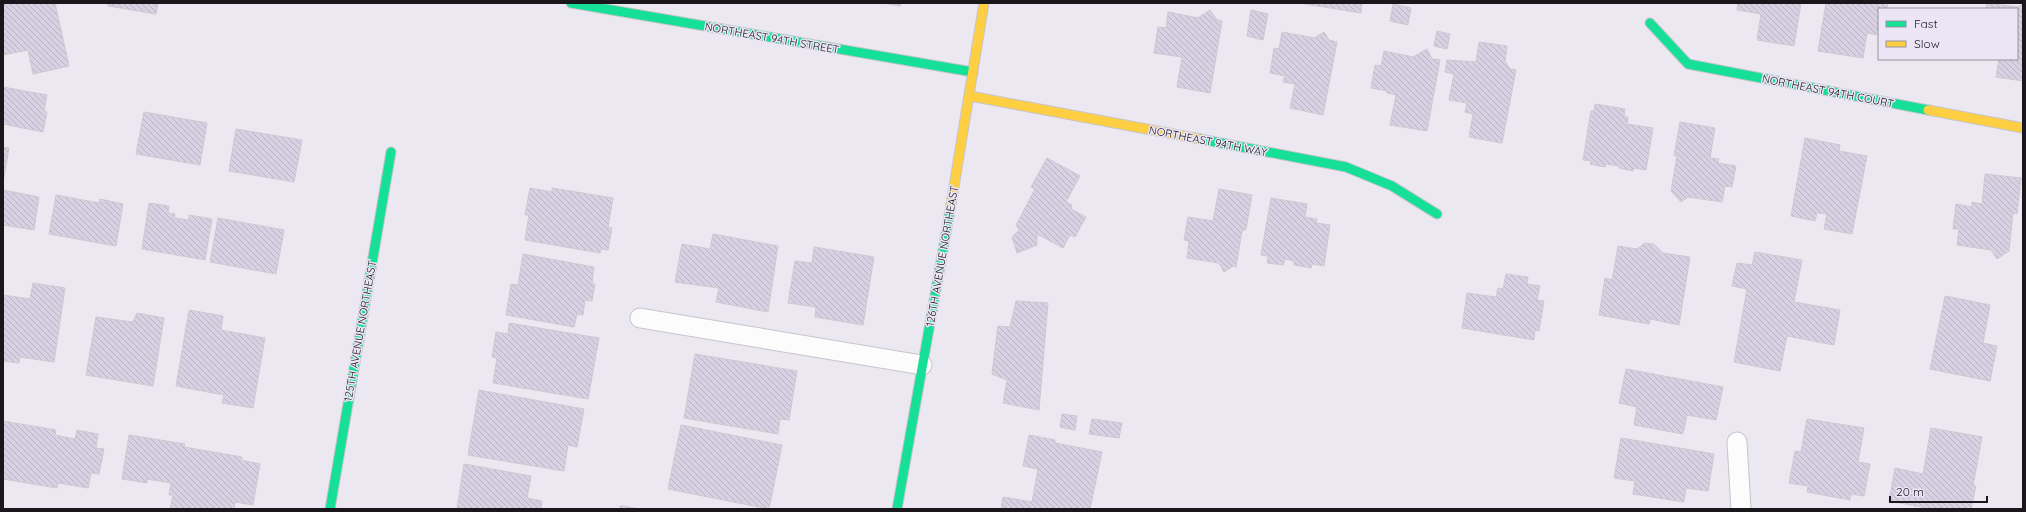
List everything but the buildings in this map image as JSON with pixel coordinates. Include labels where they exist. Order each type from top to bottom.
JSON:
[{"type":"street","name":"NORTHEAST 94TH STREET","points":[[572,3],[973,72]]},
{"type":"street","name":"126TH AVENUE NORTHEAST","points":[[897,509],[970,96],[984,3]]},
{"type":"street","name":"NORTHEAST 94TH COURT","points":[[1650,23],[1688,64],[2023,128]]},
{"type":"street","name":"NORTHEAST 94TH WAY","points":[[970,96],[1346,167],[1392,186],[1437,214]]},
{"type":"street","name":"125TH AVENUE NORTHEAST","points":[[330,509],[391,152]]},
{"type":"lane","points":[[640,318],[922,365]]},
{"type":"lane","points":[[1737,442],[1741,509]]},
{"type":"traffic: fast","points":[[571,3],[973,72]]},
{"type":"traffic: fast","points":[[1650,23],[1688,64],[1928,110]]},
{"type":"traffic: fast","points":[[1200,139],[1346,167],[1392,186],[1437,214]]},
{"type":"traffic: fast","points":[[330,509],[391,152]]},
{"type":"traffic: fast","points":[[897,509],[951,205]]},
{"type":"traffic: slow","points":[[951,205],[984,3]]},
{"type":"traffic: slow","points":[[970,96],[1200,139]]},
{"type":"traffic: slow","points":[[1928,110],[2023,128]]}]
